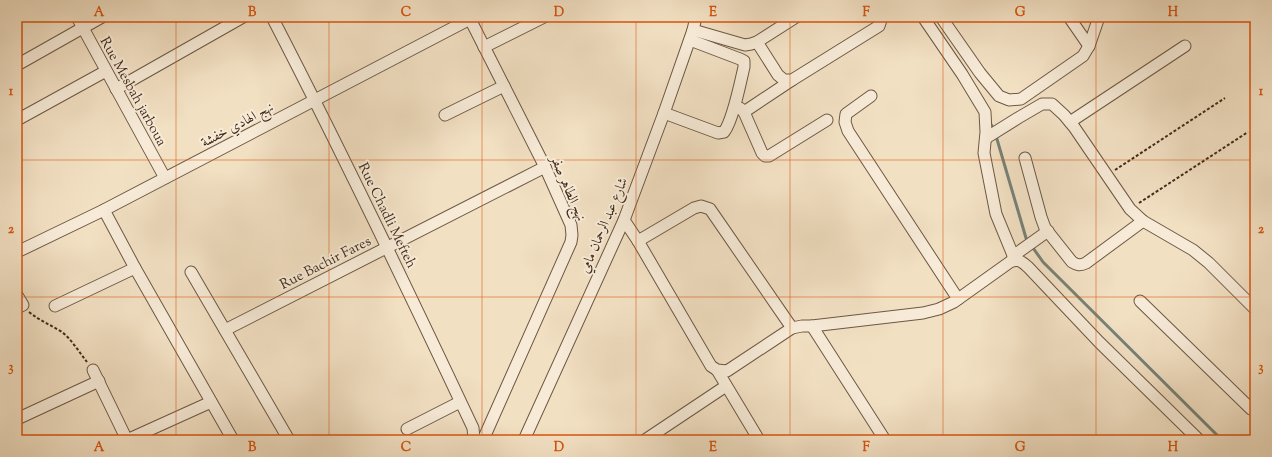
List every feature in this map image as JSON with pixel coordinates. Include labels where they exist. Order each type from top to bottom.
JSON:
[{"type":"street","name":"Rue Mesbah jarboua","points":[[77,17],[165,178]]},
{"type":"street","points":[[17,65],[102,17]]},
{"type":"street","points":[[116,89],[243,17]]},
{"type":"street","name":"Rue Chadli Mefteh","points":[[272,17],[315,100],[387,247],[472,428],[474,440]]},
{"type":"street","points":[[484,47],[544,17]]},
{"type":"street","name":"شارع عبد الرحمان مامي","points":[[524,440],[624,220],[664,114],[692,35],[696,17]]},
{"type":"street","points":[[692,35],[745,45],[751,44],[757,42],[796,17]]},
{"type":"street","points":[[744,112],[792,80],[880,26],[882,20],[881,17]]},
{"type":"street","points":[[924,17],[985,112],[986,138],[984,153],[996,214],[1014,258],[1028,267],[1099,342],[1199,440]]},
{"type":"street","points":[[941,17],[980,73],[999,96],[1009,100],[1021,99],[1082,56],[1089,46],[1099,17]]},
{"type":"street","points":[[1069,17],[1089,46]]},
{"type":"street","name":"نهج الهادي خفشة","points":[[17,252],[104,210],[469,18]]},
{"type":"street","name":"نهج الطاهر صفر","points":[[469,18],[545,167],[571,225],[572,235],[571,242],[486,438]]},
{"type":"street","points":[[664,114],[718,133],[724,132],[727,128],[735,103],[744,67],[744,61],[692,35]]},
{"type":"street","points":[[757,42],[778,75],[784,80],[792,80]]},
{"type":"street","points":[[1070,122],[1185,46]]},
{"type":"street","points":[[17,120],[106,71]]},
{"type":"street","points":[[445,115],[504,86]]},
{"type":"street","points":[[871,96],[846,114],[845,122],[848,130],[958,298]]},
{"type":"street","points":[[735,103],[744,112],[762,153],[765,156],[769,156],[827,120]]},
{"type":"street","points":[[986,138],[1042,104],[1052,104],[1070,122],[1130,209],[1143,221],[1193,250],[1209,263],[1255,309]]},
{"type":"street","points":[[1025,158],[1041,217],[1048,231],[1072,262],[1077,265],[1086,263],[1143,221]]},
{"type":"street","name":"Rue Bachir Fares","points":[[225,330],[545,167]]},
{"type":"street","points":[[638,241],[694,208],[701,206],[710,209],[792,328]]},
{"type":"street","points":[[104,210],[135,268],[233,440]]},
{"type":"street","points":[[624,220],[638,241],[711,366],[716,370],[759,440]]},
{"type":"street","points":[[716,370],[728,371],[792,328],[923,313],[938,309],[958,298],[1010,262],[1048,231]]},
{"type":"street","points":[[55,306],[135,268]]},
{"type":"street","points":[[191,272],[289,440]]},
{"type":"street","points":[[17,295],[20,307]]},
{"type":"street","points":[[1140,301],[1251,409],[1255,411]]},
{"type":"street","points":[[812,326],[885,440]]},
{"type":"street","points":[[92,370],[127,440],[211,402]]},
{"type":"street","points":[[17,420],[98,381]]},
{"type":"street","points":[[645,440],[726,386]]},
{"type":"street","points":[[407,429],[460,402]]},
{"type":"street","points":[[472,428],[486,438]]},
{"type":"path","points":[[1107,175],[1225,98]]},
{"type":"path","points":[[1130,209],[1248,132]]},
{"type":"path","points":[[20,307],[63,333],[92,370]]},
{"type":"waterway","points":[[990,123],[994,129],[1026,238],[1043,262],[1222,440]]}]
